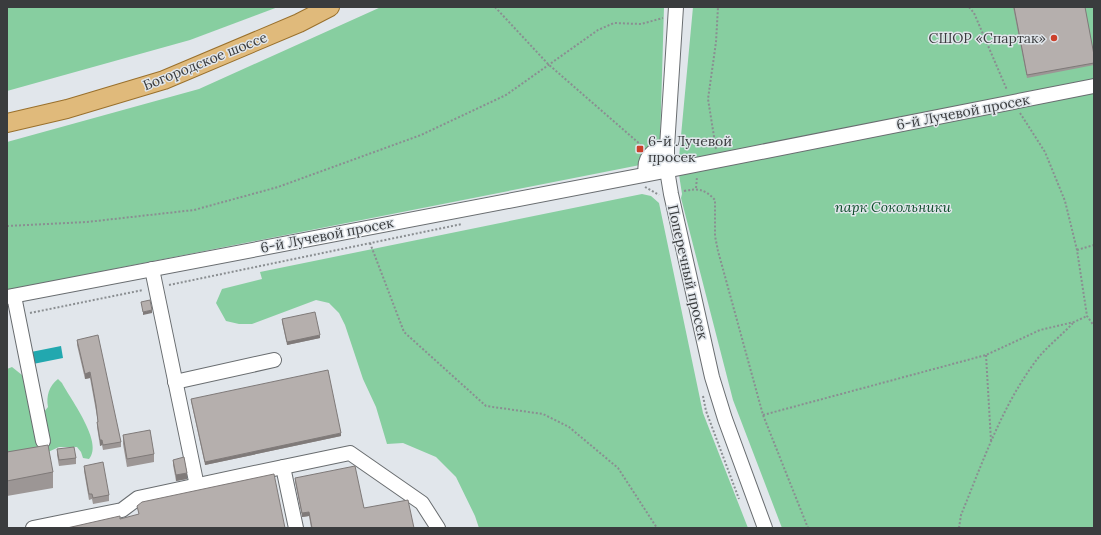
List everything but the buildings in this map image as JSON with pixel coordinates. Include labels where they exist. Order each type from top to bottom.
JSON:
[{"type":"main road","name":"Богородское шоссе","points":[[7,123],[67,109],[164,80],[298,23],[330,7]]},
{"type":"street","name":"Поперечный просек","points":[[676,7],[667,147],[667,170],[671,194],[712,377],[725,419],[765,528]]},
{"type":"street","name":"6-й Лучевой просек","points":[[11,297],[152,269],[645,181],[667,170],[1016,107],[1094,86]]},
{"type":"street","points":[[645,181],[644,165],[650,153],[660,148],[667,147]]},
{"type":"street","points":[[152,269],[197,486]]},
{"type":"street","points":[[11,297],[18,315],[43,441]]},
{"type":"street","points":[[175,382],[274,360]]},
{"type":"street","points":[[33,528],[122,510],[138,498],[350,453],[422,503],[438,528]]},
{"type":"street","points":[[283,468],[296,528]]},
{"type":"path","points":[[495,7],[548,64],[643,147]]},
{"type":"path","points":[[718,7],[716,42],[708,99],[718,160]]},
{"type":"path","points":[[969,7],[974,13],[1016,107],[1045,152],[1066,201],[1077,250],[1086,316],[1094,326]]},
{"type":"path","points":[[7,226],[87,222],[194,210],[278,187],[421,135],[506,95],[598,30],[614,23],[641,24],[664,18]]},
{"type":"path","points":[[696,188],[697,178]]},
{"type":"path","points":[[645,181],[662,197]]},
{"type":"path","points":[[679,192],[696,188],[708,192],[715,200],[715,236],[718,251],[763,415],[808,528]]},
{"type":"path","points":[[18,315],[464,224]]},
{"type":"path","points":[[370,243],[404,332],[486,406],[544,414],[568,427],[618,468],[656,528]]},
{"type":"path","points":[[1077,250],[1094,245]]},
{"type":"path","points":[[763,415],[986,355],[1040,330],[1074,322],[1086,316]]},
{"type":"path","points":[[959,528],[961,515],[991,443],[1012,401],[1035,362],[1074,322]]},
{"type":"path","points":[[986,355],[991,443]]},
{"type":"green space","points":[[7,7],[278,7],[190,40],[7,91]]},
{"type":"green space","points":[[381,7],[664,7],[660,143],[640,165],[7,290],[7,142],[199,89]]},
{"type":"green space","name":"парк Сокольники","points":[[693,7],[1094,7],[1094,528],[782,528],[733,400],[681,198],[682,194],[678,168]]},
{"type":"green space","points":[[642,194],[651,196],[659,203],[703,413],[748,528],[479,528],[475,516],[456,477],[436,457],[403,443],[387,444],[376,407],[363,379],[345,325],[339,313],[329,303],[316,300],[252,324],[239,324],[226,321],[216,303],[222,289],[262,279],[260,272]]},
{"type":"green space","points":[[12,367],[22,375],[40,417],[48,407],[47,399],[50,388],[58,379],[62,383],[89,432],[93,452],[89,459],[83,458],[77,447],[59,447],[48,452],[7,459],[7,369]]},
{"type":"water","points":[[61,346],[63,358],[33,364],[31,352]]},
{"type":"place","name":"СШОР «Спартак»","points":[[1054,38]]},
{"type":"place","name":"6-й Лучевой просек","points":[[640,149]]}]
